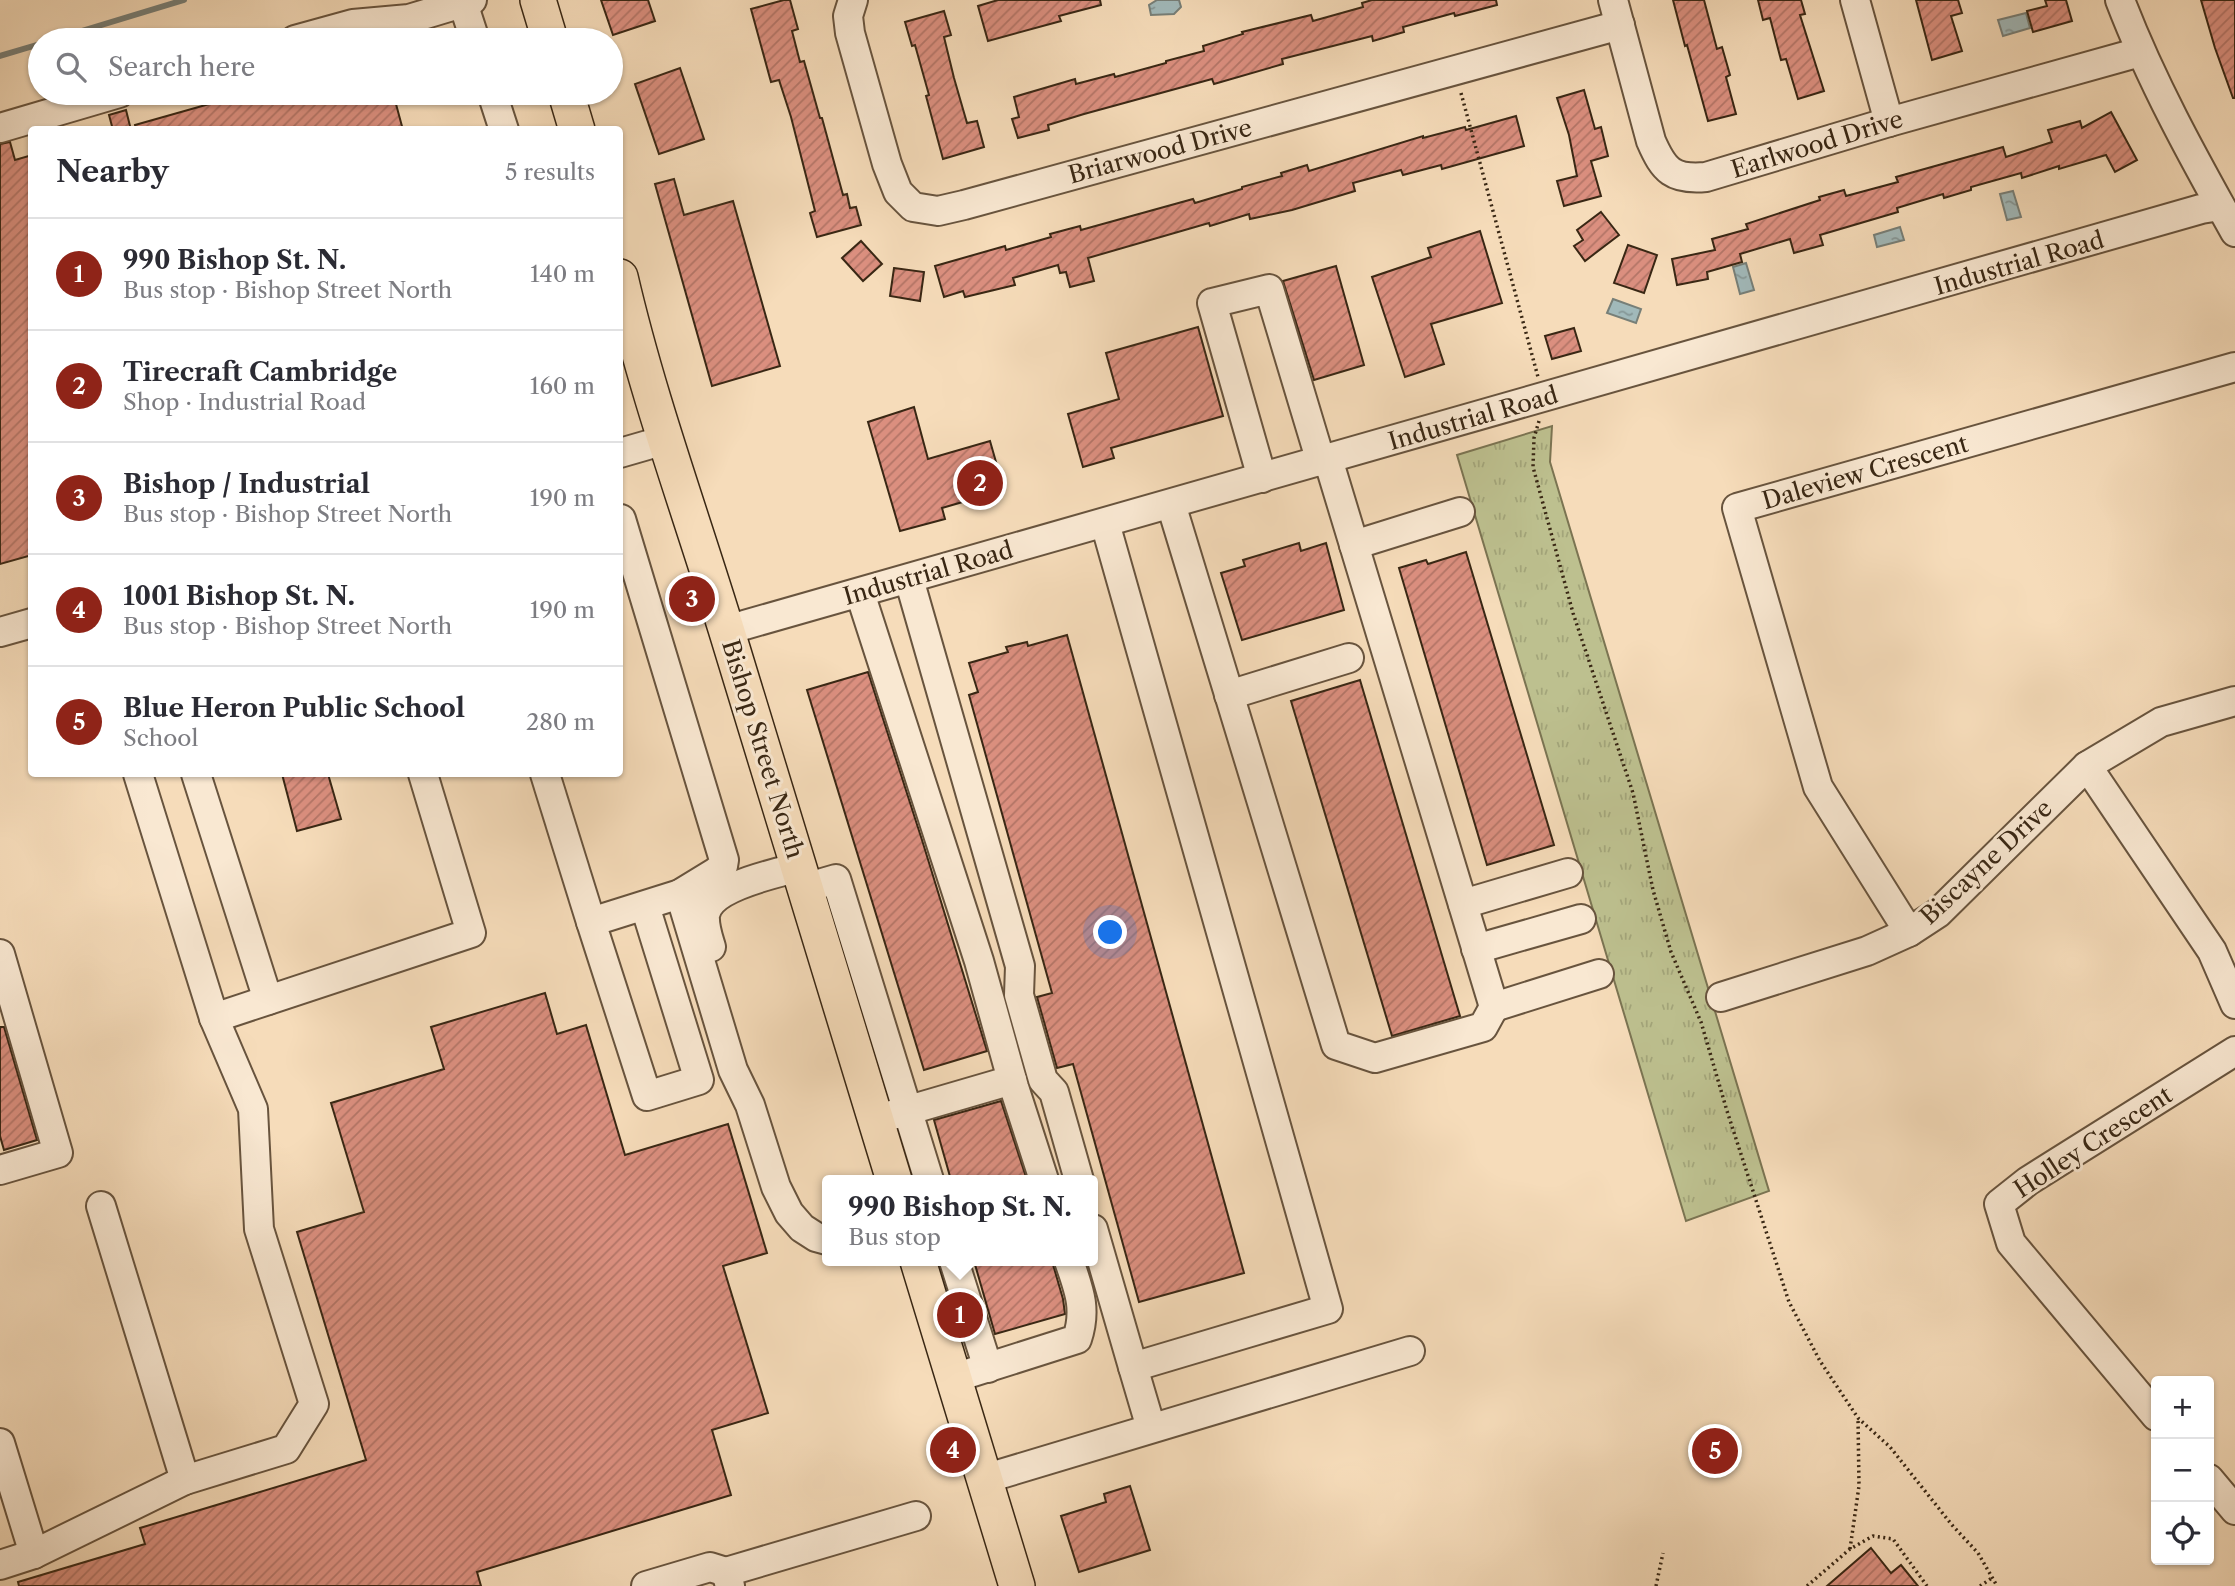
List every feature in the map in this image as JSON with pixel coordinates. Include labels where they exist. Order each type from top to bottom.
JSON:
[{"type":"main road","points":[[538,0],[546,28]]},
{"type":"main road","points":[[570,105],[576,126]]},
{"type":"main road","name":"Bishop Street North","points":[[623,290],[633,334],[665,440],[727,630],[802,878],[891,1115],[894,1175]]},
{"type":"main road","points":[[920,1266],[1017,1586]]},
{"type":"street","name":"Briarwood Drive","points":[[853,0],[848,16],[850,33],[887,164],[898,192],[913,208],[938,211],[1455,69],[1616,13]]},
{"type":"street","points":[[1855,0],[1889,122]]},
{"type":"street","points":[[2120,0],[2140,52],[2235,232]]},
{"type":"street","points":[[338,28],[353,24],[410,19],[468,1],[473,28]]},
{"type":"street","name":"Earlwood Drive","points":[[1616,13],[1651,141],[1660,161],[1671,173],[1689,178],[1706,177],[1889,122],[2140,52]]},
{"type":"street","points":[[0,128],[78,105]]},
{"type":"street","points":[[496,105],[503,126]]},
{"type":"street","name":"Industrial Road","points":[[727,630],[2201,209],[2220,206]]},
{"type":"street","points":[[1262,478],[1212,303],[1269,289],[1354,545],[1494,1007]]},
{"type":"street","name":"Daleview Crescent","points":[[1909,932],[1818,787],[1737,508],[2235,367]]},
{"type":"street","points":[[623,452],[665,440]]},
{"type":"street","points":[[1171,504],[1336,1045],[1375,1058],[1483,1027],[1494,1007],[1600,974]]},
{"type":"street","points":[[1354,545],[1460,512]]},
{"type":"street","points":[[1105,523],[1328,1309],[1133,1367]]},
{"type":"street","points":[[591,922],[680,894],[716,872],[723,866],[724,860],[623,526]]},
{"type":"street","points":[[909,579],[1020,966],[1019,995],[1043,1080],[1054,1093],[1078,1175]]},
{"type":"street","points":[[860,593],[979,961],[1012,1080],[1042,1175]]},
{"type":"street","points":[[0,632],[28,623]]},
{"type":"street","points":[[1229,695],[1349,658]]},
{"type":"street","name":"Biscayne Drive","points":[[1721,997],[1867,951],[1909,932],[1938,913],[2087,766],[2161,722],[2235,701]]},
{"type":"street","points":[[2087,766],[2212,951],[2235,1004]]},
{"type":"street","points":[[0,1565],[34,1554],[185,1480],[286,1449],[314,1404],[259,1229],[253,1109],[214,1018],[139,777]]},
{"type":"street","points":[[197,777],[268,1000]]},
{"type":"street","points":[[214,1018],[471,933],[424,777]]},
{"type":"street","points":[[546,777],[647,1097],[699,1080],[645,906]]},
{"type":"street","points":[[1463,904],[1569,873]]},
{"type":"street","points":[[750,1105],[747,1066],[705,929],[705,912],[714,899],[726,890],[802,878]]},
{"type":"street","points":[[680,894],[733,1070],[750,1105],[776,1187],[789,1213],[802,1228],[822,1239]]},
{"type":"street","points":[[1476,949],[1581,919]]},
{"type":"street","points":[[0,1169],[58,1153],[2,967]]},
{"type":"street","name":"Holley Crescent","points":[[2151,1410],[2011,1243],[1999,1204],[2028,1181],[2235,1051]]},
{"type":"street","points":[[926,1175],[891,1115],[1012,1080]]},
{"type":"street","points":[[101,1206],[185,1480]]},
{"type":"street","points":[[1098,1246],[1151,1427]]},
{"type":"street","points":[[956,1266],[988,1368]]},
{"type":"street","points":[[954,1378],[1077,1339],[1083,1316],[1081,1298],[1071,1266]]},
{"type":"street","points":[[984,1479],[1410,1351]]},
{"type":"street","points":[[0,1443],[34,1554]]},
{"type":"street","points":[[2214,1485],[2235,1510]]},
{"type":"street","points":[[646,1586],[710,1567],[728,1579],[916,1516]]},
{"type":"path","points":[[1455,69],[1539,382]]},
{"type":"path","points":[[1850,1549],[1859,1486],[1858,1418]]},
{"type":"path","points":[[1807,1586],[1850,1549],[1872,1536],[1893,1539],[1927,1586]]},
{"type":"path","points":[[1656,1586],[1663,1553]]},
{"type":"path","points":[[1980,1586],[1992,1577]]},
{"type":"green space","points":[[1552,426],[1550,462],[1769,1191],[1686,1221],[1457,455]]},
{"type":"water","points":[[1157,0],[1179,0],[1181,7],[1174,14],[1151,15],[1149,5]]},
{"type":"water","points":[[2026,13],[2030,28],[2003,36],[1998,20]]},
{"type":"water","points":[[2013,191],[2021,217],[2007,220],[2000,194]]},
{"type":"water","points":[[1900,227],[1904,240],[1877,247],[1874,235]]},
{"type":"water","points":[[1746,263],[1754,290],[1740,294],[1733,267]]},
{"type":"water","points":[[1613,299],[1641,309],[1636,323],[1607,313]]},
{"type":"building","points":[[601,0],[648,0],[655,21],[623,32],[623,28],[611,28]]},
{"type":"building","points":[[790,0],[798,29],[792,31],[800,62],[804,61],[843,195],[847,194],[850,208],[856,207],[861,225],[817,237],[810,213],[815,211],[791,117],[779,80],[771,82],[751,9]]},
{"type":"building","points":[[998,0],[1100,0],[1101,5],[1059,16],[1061,21],[988,41],[978,6]]},
{"type":"building","points":[[1372,0],[1496,0],[1497,5],[1403,27],[1404,32],[1373,41],[1372,36],[1282,59],[1283,64],[1214,84],[1212,79],[1084,114],[1048,125],[1049,130],[1018,138],[1012,119],[1019,117],[1014,97],[1075,79],[1076,84],[1114,74],[1115,77],[1204,51],[1203,46],[1243,34],[1242,32],[1311,15],[1313,21],[1363,7],[1362,3]]},
{"type":"building","points":[[1673,0],[1704,0],[1717,49],[1722,47],[1730,75],[1726,77],[1736,114],[1708,121]]},
{"type":"building","points":[[1758,0],[1801,0],[1805,14],[1800,15],[1824,91],[1798,99],[1786,59],[1781,60],[1770,18],[1763,20]]},
{"type":"building","points":[[1916,0],[1958,0],[1962,13],[1951,16],[1962,51],[1932,60]]},
{"type":"building","points":[[2045,0],[2066,0],[2072,21],[2033,32],[2027,11],[2047,6]]},
{"type":"building","points":[[2201,0],[2235,0],[2235,98],[2215,48]]},
{"type":"building","points":[[944,11],[951,35],[944,37],[967,123],[977,121],[984,147],[943,159],[926,96],[929,95],[915,45],[912,46],[905,22]]},
{"type":"building","points":[[680,68],[704,139],[659,154],[635,84]]},
{"type":"building","points":[[1584,90],[1595,129],[1601,127],[1608,156],[1591,161],[1601,196],[1564,206],[1557,181],[1577,176],[1569,135],[1557,98]]},
{"type":"building","points":[[206,105],[396,105],[402,126],[135,126]]},
{"type":"building","points":[[126,110],[130,126],[112,126],[109,115]]},
{"type":"building","points":[[2111,112],[2137,160],[2115,172],[2106,155],[2022,178],[2021,173],[1971,187],[1971,190],[1944,198],[1943,194],[1897,208],[1898,212],[1820,235],[1823,245],[1794,253],[1790,239],[1740,254],[1742,262],[1707,272],[1708,279],[1677,285],[1672,259],[1715,250],[1712,239],[1748,229],[1746,224],[1820,200],[1819,197],[1844,190],[1846,196],[1898,182],[1896,177],[2003,147],[2006,157],[2052,142],[2048,130],[2080,121],[2082,128]]},
{"type":"building","points":[[1516,116],[1524,146],[1442,169],[1441,165],[1403,175],[1401,170],[1353,183],[1355,191],[1292,210],[1250,219],[1249,214],[1210,226],[1209,223],[1088,258],[1094,281],[1070,287],[1066,272],[1060,273],[1058,265],[1013,278],[1015,285],[965,297],[963,291],[944,297],[935,266],[1005,246],[1006,250],[1080,226],[1081,230],[1193,199],[1195,203],[1282,176],[1281,173],[1307,165],[1309,171],[1423,136],[1465,127],[1466,130]]},
{"type":"building","points":[[10,142],[15,160],[28,156],[28,556],[0,564],[0,144]]},
{"type":"building","points":[[674,179],[684,215],[733,201],[780,366],[712,386],[655,184]]},
{"type":"building","points":[[1601,212],[1619,235],[1585,261],[1574,246],[1583,240],[1577,230]]},
{"type":"building","points":[[1480,231],[1502,303],[1431,324],[1444,364],[1405,377],[1372,277],[1431,257],[1428,248]]},
{"type":"building","points":[[861,241],[882,264],[863,281],[842,258]]},
{"type":"building","points":[[1628,245],[1657,255],[1644,293],[1614,283]]},
{"type":"building","points":[[1336,266],[1364,365],[1314,380],[1283,281]]},
{"type":"building","points":[[894,268],[924,272],[920,301],[890,296]]},
{"type":"building","points":[[1198,327],[1223,416],[1111,448],[1114,458],[1083,467],[1068,414],[1119,399],[1106,353]]},
{"type":"building","points":[[1574,328],[1581,351],[1552,359],[1545,336]]},
{"type":"building","points":[[914,407],[928,459],[990,441],[1004,490],[942,508],[945,519],[900,531],[868,422]]},
{"type":"building","points":[[1299,543],[1301,551],[1326,543],[1344,610],[1242,640],[1221,573],[1245,566],[1243,560]]},
{"type":"building","points":[[1466,552],[1554,845],[1487,865],[1399,568],[1426,560],[1428,564]]},
{"type":"building","points":[[1067,635],[1244,1273],[1139,1302],[1073,1064],[1057,1068],[1037,997],[1052,993],[969,695],[978,692],[969,663],[1008,652],[1006,647],[1027,642],[1028,646]]},
{"type":"building","points":[[868,672],[987,1051],[924,1070],[807,690]]},
{"type":"building","points":[[1360,680],[1460,1016],[1392,1036],[1291,701]]},
{"type":"building","points":[[283,777],[329,777],[341,819],[297,831]]},
{"type":"building","points":[[545,993],[557,1034],[586,1025],[625,1155],[728,1124],[767,1253],[723,1266],[768,1413],[712,1430],[731,1495],[477,1572],[481,1586],[19,1586],[18,1582],[145,1544],[140,1528],[366,1460],[297,1232],[364,1212],[331,1103],[444,1069],[431,1027]]},
{"type":"building","points":[[0,1027],[4,1027],[37,1140],[4,1150],[0,1136]]},
{"type":"building","points":[[1001,1101],[1025,1175],[950,1175],[934,1120]]},
{"type":"building","points":[[975,1266],[1053,1266],[1065,1314],[995,1334]]},
{"type":"building","points":[[1130,1486],[1150,1550],[1079,1572],[1061,1516],[1106,1502],[1104,1494]]},
{"type":"building","points":[[1871,1548],[1891,1573],[1901,1565],[1918,1586],[1827,1586]]},
{"type":"waterway","points":[[92,28],[184,0]]},
{"type":"waterway","points":[[0,56],[28,48]]},
{"type":"place","name":"Tirecraft Cambridge","points":[[980,483]]},
{"type":"place","name":"Bishop / Industrial","points":[[692,599]]},
{"type":"place","name":"990 Bishop St. N.","points":[[960,1315]]},
{"type":"place","name":"1001 Bishop St. N.","points":[[953,1450]]},
{"type":"place","name":"Blue Heron Public School","points":[[1715,1451]]}]
